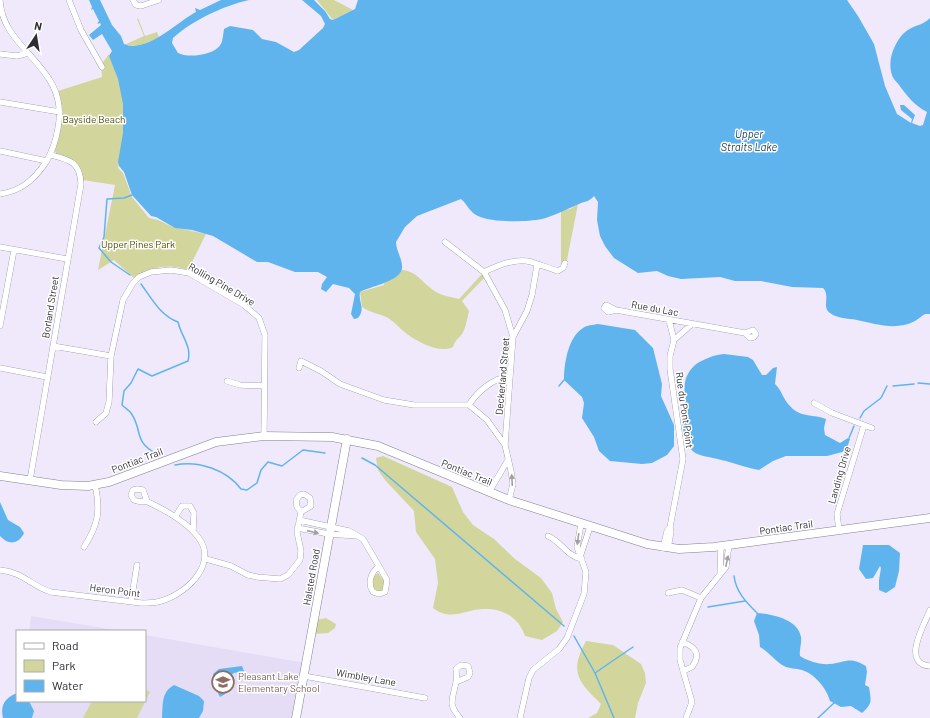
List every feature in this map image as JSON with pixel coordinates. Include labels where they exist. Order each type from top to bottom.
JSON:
[{"type":"main road","name":"Pontiac Trail","points":[[0,476],[77,486],[96,485],[122,477],[216,442],[264,436],[347,439],[378,446],[509,500],[590,527],[666,548],[690,550],[930,518]]},
{"type":"main road","name":"Halsted Road","points":[[296,718],[347,439]]},
{"type":"street","points":[[0,0],[5,23],[49,77],[55,89],[60,112],[56,138],[51,155],[34,179],[24,186],[0,194]]},
{"type":"street","points":[[69,0],[81,30],[102,67]]},
{"type":"street","points":[[133,0],[136,5],[141,6],[159,0]]},
{"type":"street","points":[[0,54],[17,56],[28,53]]},
{"type":"street","points":[[0,102],[60,112]]},
{"type":"street","points":[[0,151],[47,161]]},
{"type":"street","name":"Borland Street","points":[[30,480],[67,258],[80,193],[80,176],[78,168],[73,163],[51,155]]},
{"type":"street","points":[[445,242],[484,272],[505,310],[513,336]]},
{"type":"street","points":[[0,247],[67,258]]},
{"type":"street","points":[[0,326],[14,250]]},
{"type":"street","points":[[484,272],[497,266],[515,261],[527,261],[558,271],[563,268],[565,263]]},
{"type":"street","name":"Deckerland Street","points":[[509,500],[513,484],[504,445],[513,336],[527,311],[532,295],[537,265]]},
{"type":"street","name":"Rolling Pine Drive","points":[[96,422],[106,413],[110,402],[111,356],[123,300],[133,283],[139,278],[151,272],[162,270],[180,271],[189,274],[244,305],[259,318],[265,335],[264,436]]},
{"type":"street","name":"Rue du Lac","points":[[616,310],[745,333]]},
{"type":"street","name":"Rue du Pont Point","points":[[666,548],[671,532],[670,527],[683,459],[670,369],[670,356],[674,340],[670,320]]},
{"type":"street","name":"Rue du Lac","points":[[674,340],[692,324]]},
{"type":"street","points":[[53,346],[111,356]]},
{"type":"street","points":[[299,368],[301,361],[321,371],[340,384],[384,400],[414,405],[469,405],[487,420],[504,445]]},
{"type":"street","points":[[0,368],[47,377]]},
{"type":"street","points":[[469,405],[476,395],[489,385],[500,378],[509,377]]},
{"type":"street","points":[[227,381],[240,385],[264,386]]},
{"type":"street","points":[[814,403],[832,413],[872,428]]},
{"type":"street","name":"Landing Drive","points":[[839,530],[837,514],[864,425]]},
{"type":"street","points":[[489,492],[508,460]]},
{"type":"street","points":[[84,547],[95,531],[98,517],[96,485]]},
{"type":"street","points":[[147,501],[175,517],[193,531],[203,545],[206,559],[231,566],[248,575],[280,579],[288,575],[300,560],[301,551],[297,536],[297,528],[301,512]]},
{"type":"street","points":[[175,517],[182,506],[190,506],[194,513],[193,531]]},
{"type":"street","points":[[299,520],[329,531]]},
{"type":"street","points":[[520,718],[529,678],[537,667],[559,649],[572,628],[587,581],[586,572],[577,547],[581,524]]},
{"type":"street","points":[[581,556],[590,527]]},
{"type":"street","points":[[297,528],[349,531],[358,536],[366,543],[388,583],[385,592],[379,594],[373,592],[371,584],[372,574],[378,567]]},
{"type":"street","points":[[548,536],[558,542],[569,555],[581,556]]},
{"type":"street","points":[[686,718],[692,702],[679,655],[682,642],[701,598],[726,567],[725,546]]},
{"type":"street","name":"Heron Point","points":[[0,570],[20,574],[42,589],[51,592],[131,602],[156,602],[170,597],[185,588],[204,566],[206,559]]},
{"type":"street","points":[[131,602],[137,565]]},
{"type":"street","points":[[668,593],[682,590],[701,598]]},
{"type":"street","points":[[930,610],[915,651],[916,659],[920,664],[930,666]]},
{"type":"street","points":[[682,642],[694,648],[697,652],[697,658],[692,667],[683,671]]},
{"type":"street","name":"Wimbley Lane","points":[[304,676],[425,698]]},
{"type":"street","points":[[456,682],[451,700],[453,707],[460,718]]},
{"type":"shaded area","points":[[31,616],[115,630],[29,630]]},
{"type":"shaded area","name":"Pleasant Lake Elementary School","points":[[146,635],[305,663],[296,718],[14,718],[17,702],[146,702]]},
{"type":"green space","points":[[317,0],[334,0],[353,10],[333,20]]},
{"type":"green space","points":[[138,18],[145,36],[157,32],[159,37],[140,46],[124,45],[144,36],[137,19]]},
{"type":"green space","points":[[109,54],[120,84],[128,118],[118,168],[123,173],[132,197],[149,218],[158,220],[173,227],[206,234],[188,270],[174,267],[160,267],[147,271],[134,278],[114,260],[98,270],[115,185],[83,180],[81,170],[57,155],[55,151],[60,100],[58,91],[102,77],[101,65]]},
{"type":"green space","points":[[578,204],[565,270],[561,268],[561,211],[570,209]]},
{"type":"green space","points":[[402,270],[408,271],[417,276],[438,293],[459,299],[482,274],[485,277],[462,301],[469,311],[463,332],[453,347],[442,349],[429,346],[407,334],[388,318],[368,311],[362,307],[360,292],[384,285],[384,283],[396,276]]},
{"type":"green space","points":[[383,456],[452,487],[463,512],[473,525],[494,539],[515,559],[541,578],[552,593],[556,609],[563,622],[557,631],[542,640],[525,636],[519,624],[514,619],[498,610],[484,609],[458,614],[446,614],[433,608],[438,583],[435,559],[416,532],[414,511],[385,480],[378,470],[376,458]]},
{"type":"green space","points":[[378,573],[385,582],[383,589],[380,592],[376,591],[373,587],[373,577]]},
{"type":"green space","points":[[326,618],[336,624],[335,628],[328,633],[315,634],[317,620]]},
{"type":"green space","points":[[586,641],[613,645],[641,664],[645,673],[646,683],[638,703],[635,718],[588,718],[597,713],[601,704],[582,683],[578,676],[578,661]]},
{"type":"green space","points":[[146,690],[150,692],[146,700]]},
{"type":"green space","points":[[91,702],[145,702],[137,718],[83,718]]},
{"type":"water","name":"Upper Straits Lake","points":[[89,0],[100,0],[112,25],[121,36],[124,44],[133,46],[142,45],[161,36],[196,12],[195,8],[200,10],[221,0],[249,0],[209,14],[181,31],[173,38],[172,43],[178,53],[182,55],[194,56],[213,51],[218,48],[222,42],[224,29],[230,26],[253,30],[262,39],[276,42],[294,52],[299,50],[323,28],[325,24],[321,16],[302,0],[314,0],[325,11],[330,19],[333,20],[355,9],[358,0],[847,0],[874,44],[885,86],[897,114],[911,123],[912,119],[901,110],[900,105],[904,105],[915,115],[912,123],[920,126],[923,125],[927,112],[919,107],[905,93],[894,79],[890,64],[892,52],[900,37],[910,28],[924,23],[930,18],[930,314],[925,314],[908,324],[901,326],[886,326],[833,315],[827,311],[826,294],[823,288],[792,287],[761,281],[735,281],[720,277],[681,279],[668,276],[657,271],[638,273],[614,258],[605,246],[600,236],[597,220],[598,202],[594,196],[589,200],[556,214],[535,220],[510,221],[484,218],[473,213],[461,199],[417,216],[405,227],[396,242],[402,265],[400,273],[396,277],[384,283],[360,292],[362,308],[358,318],[354,319],[351,314],[355,294],[349,288],[333,284],[326,292],[321,289],[322,284],[327,277],[318,272],[295,272],[268,262],[257,262],[213,236],[192,230],[175,228],[156,217],[151,216],[132,195],[124,172],[119,166],[118,162],[123,133],[123,104],[118,79],[109,56],[112,51],[102,34],[93,40],[89,35],[101,25],[100,23],[97,24],[99,21],[93,9],[91,10],[92,7]]},
{"type":"water","points":[[598,324],[635,330],[653,348],[662,384],[661,396],[674,425],[674,446],[667,455],[652,463],[642,464],[610,461],[599,451],[594,437],[582,418],[584,403],[582,397],[564,380],[566,359],[570,344],[578,332],[585,327]]},
{"type":"water","points":[[724,354],[748,357],[753,360],[762,375],[766,375],[773,368],[777,367],[775,384],[788,404],[799,413],[826,419],[824,428],[825,435],[840,443],[848,438],[850,439],[846,451],[827,456],[786,456],[773,461],[759,470],[695,453],[687,443],[682,424],[686,409],[686,380],[689,372],[695,365],[716,355]]},
{"type":"water","points":[[0,502],[8,520],[20,527],[24,533],[17,541],[10,542],[0,536]]},
{"type":"water","points":[[863,545],[889,545],[900,553],[899,571],[895,587],[886,593],[879,590],[880,566],[873,578],[866,579],[859,569]]},
{"type":"water","points":[[757,613],[777,616],[795,626],[801,637],[800,656],[803,658],[822,664],[852,660],[866,666],[867,672],[865,685],[869,687],[871,699],[866,710],[862,713],[851,706],[841,707],[830,701],[823,687],[816,678],[802,670],[784,666],[760,647],[759,635],[754,621]]},
{"type":"water","points":[[242,666],[244,671],[234,673],[222,682],[225,694],[220,697],[214,685],[213,674],[219,669]]},
{"type":"water","points":[[174,685],[199,696],[204,701],[203,711],[199,718],[162,718],[165,695]]},
{"type":"water","points":[[16,694],[16,702],[30,702],[34,711],[32,718],[3,718],[2,709],[4,702]]},
{"type":"waterway","points":[[130,275],[111,262],[99,248],[104,237],[107,199],[124,198],[132,195]]},
{"type":"waterway","points":[[141,284],[161,311],[178,322],[189,351],[188,361],[152,376],[138,369],[131,383],[124,391],[122,405],[135,419],[144,445],[157,454]]},
{"type":"waterway","points":[[559,386],[564,380]]},
{"type":"waterway","points":[[918,383],[930,384]]},
{"type":"waterway","points":[[893,386],[914,384]]},
{"type":"waterway","points":[[860,418],[864,411],[881,398],[887,386]]},
{"type":"waterway","points":[[849,438],[854,426]]},
{"type":"waterway","points":[[175,465],[193,464],[211,468],[228,477],[241,489],[247,490],[257,483],[261,470],[268,462],[282,466],[303,450],[325,453]]},
{"type":"waterway","points":[[362,458],[375,465],[564,626]]},
{"type":"waterway","points":[[734,576],[739,592],[745,601],[757,613]]},
{"type":"waterway","points":[[708,607],[745,601]]},
{"type":"waterway","points":[[574,636],[595,673],[614,718]]},
{"type":"waterway","points":[[595,673],[633,647]]},
{"type":"waterway","points":[[818,718],[834,703]]},
{"type":"place","name":"Pleasant Lake Elementary School","points":[[223,682]]},
{"type":"park label","name":"Bayside Beach","points":[[94,119]]},
{"type":"park label","name":"Upper Pines Park","points":[[138,244]]}]
